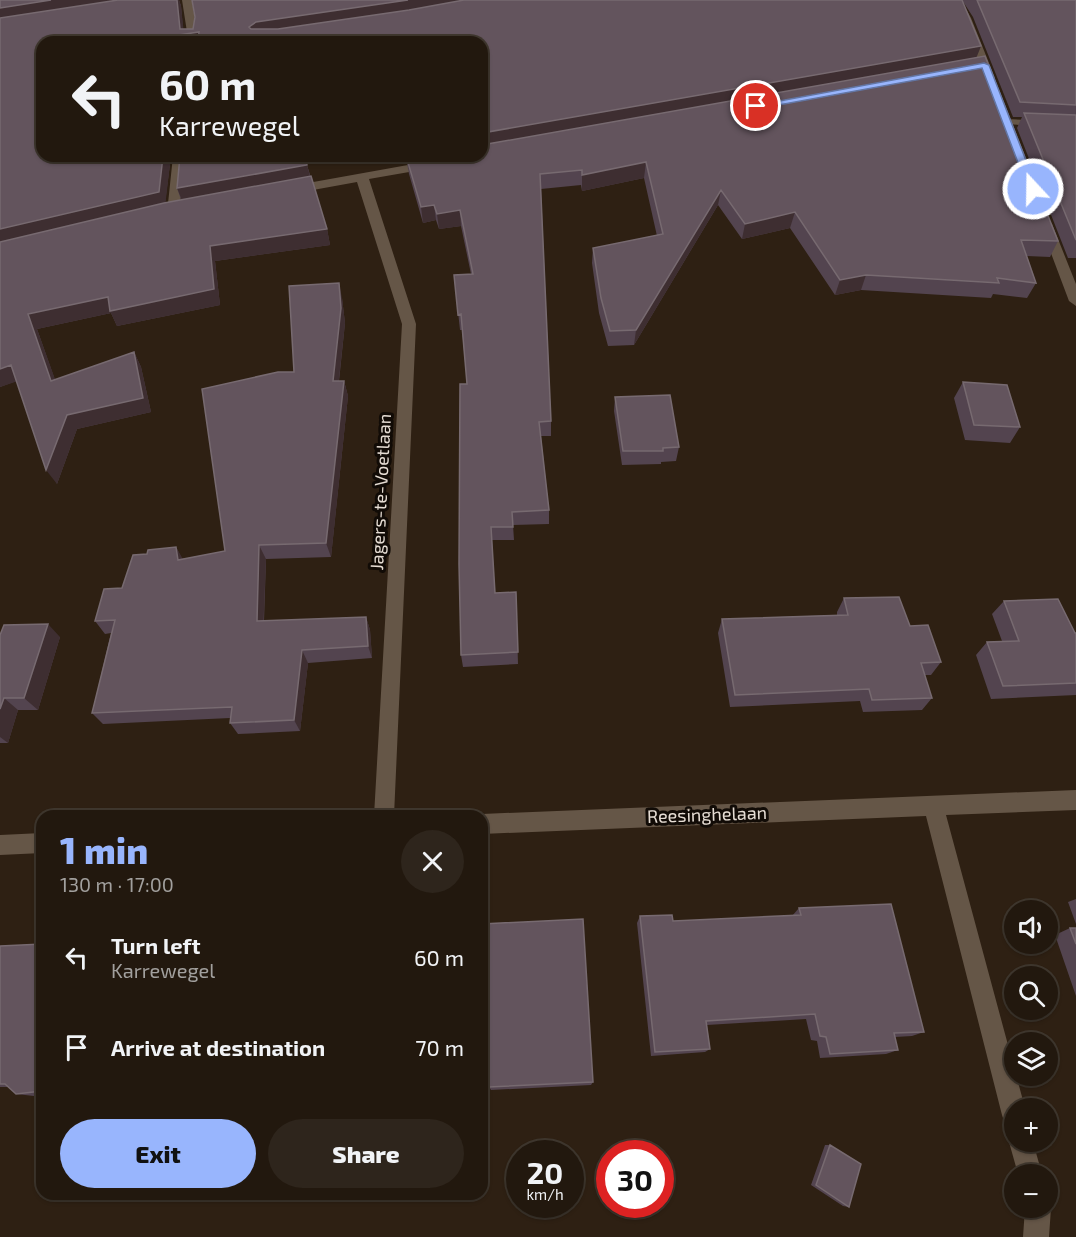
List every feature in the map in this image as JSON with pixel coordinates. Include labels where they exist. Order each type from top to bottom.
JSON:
[{"type":"street","points":[[182,0],[192,36]]},
{"type":"street","points":[[956,0],[966,18],[979,66],[996,94]]},
{"type":"street","points":[[1007,123],[1076,125]]},
{"type":"street","points":[[173,213],[178,162]]},
{"type":"street","points":[[273,194],[445,162]]},
{"type":"street","name":"Jagers-te-Voetlaan","points":[[362,177],[409,324],[384,810]]},
{"type":"street","points":[[1041,212],[1076,301]]},
{"type":"street","name":"Reesinghelaan","points":[[488,824],[1076,800]]},
{"type":"street","points":[[933,806],[1010,1098]]},
{"type":"street","points":[[0,845],[36,843]]},
{"type":"street","points":[[1036,1237],[1037,1218]]},
{"type":"building","points":[[0,0],[51,0],[0,8]]},
{"type":"building","points":[[118,0],[177,0],[180,29],[193,29],[195,17],[192,0],[408,0],[256,22],[249,27],[251,29],[278,29],[464,0],[962,0],[981,46],[488,132],[488,36],[199,36],[199,32],[173,36],[36,36],[36,162],[162,162],[159,192],[0,229],[0,18]]},
{"type":"building","points":[[977,0],[1076,0],[1076,105],[1020,102]]},
{"type":"building","points":[[985,56],[1058,241],[1021,240],[1036,283],[997,278],[999,283],[866,275],[840,280],[795,212],[745,224],[721,190],[636,330],[610,331],[601,298],[593,248],[663,234],[646,162],[582,175],[582,170],[540,174],[551,421],[539,422],[549,510],[512,512],[513,527],[491,527],[495,593],[516,592],[518,652],[461,655],[460,384],[467,384],[461,314],[458,315],[454,275],[473,274],[460,210],[437,214],[434,205],[421,207],[408,162],[488,162],[488,144]]},
{"type":"building","points":[[1024,113],[1076,115],[1076,240]]},
{"type":"building","points":[[179,162],[306,162],[307,165],[177,188]]},
{"type":"building","points":[[311,176],[327,229],[210,246],[214,289],[110,311],[108,297],[28,314],[51,381],[134,352],[143,398],[67,415],[46,470],[11,365],[0,369],[0,242],[164,203]]},
{"type":"building","points":[[339,283],[341,308],[333,381],[344,381],[326,543],[259,545],[257,621],[366,617],[368,646],[302,650],[294,720],[230,723],[232,707],[92,713],[115,620],[95,621],[104,589],[122,588],[133,555],[147,554],[148,550],[176,547],[178,560],[225,551],[202,389],[278,372],[294,372],[289,286]]},
{"type":"building","points":[[963,382],[1007,385],[1020,427],[974,425]]},
{"type":"building","points":[[670,395],[679,447],[663,448],[663,451],[623,451],[615,397]]},
{"type":"building","points":[[899,597],[910,626],[928,625],[941,662],[921,663],[932,698],[872,700],[869,689],[735,695],[722,619],[848,615],[844,598]]},
{"type":"building","points":[[1058,599],[1076,633],[1076,683],[1003,686],[987,642],[1019,641],[1004,601]]},
{"type":"building","points":[[48,624],[24,698],[4,698],[0,709],[0,635],[4,625]]},
{"type":"building","points":[[891,904],[924,1032],[894,1033],[898,1050],[830,1054],[826,1037],[820,1036],[815,1014],[706,1021],[710,1049],[655,1052],[640,916],[672,915],[673,921],[801,915],[799,908]]},
{"type":"building","points":[[583,919],[593,1082],[489,1087],[488,924]]},
{"type":"building","points":[[1070,928],[1076,928],[1076,944]]},
{"type":"building","points":[[36,944],[36,1092],[16,1094],[5,1084],[0,1084],[0,946]]},
{"type":"building","points":[[830,1145],[861,1164],[849,1207],[816,1185]]},
{"type":"route","points":[[756,106],[984,65],[1033,189]]}]
